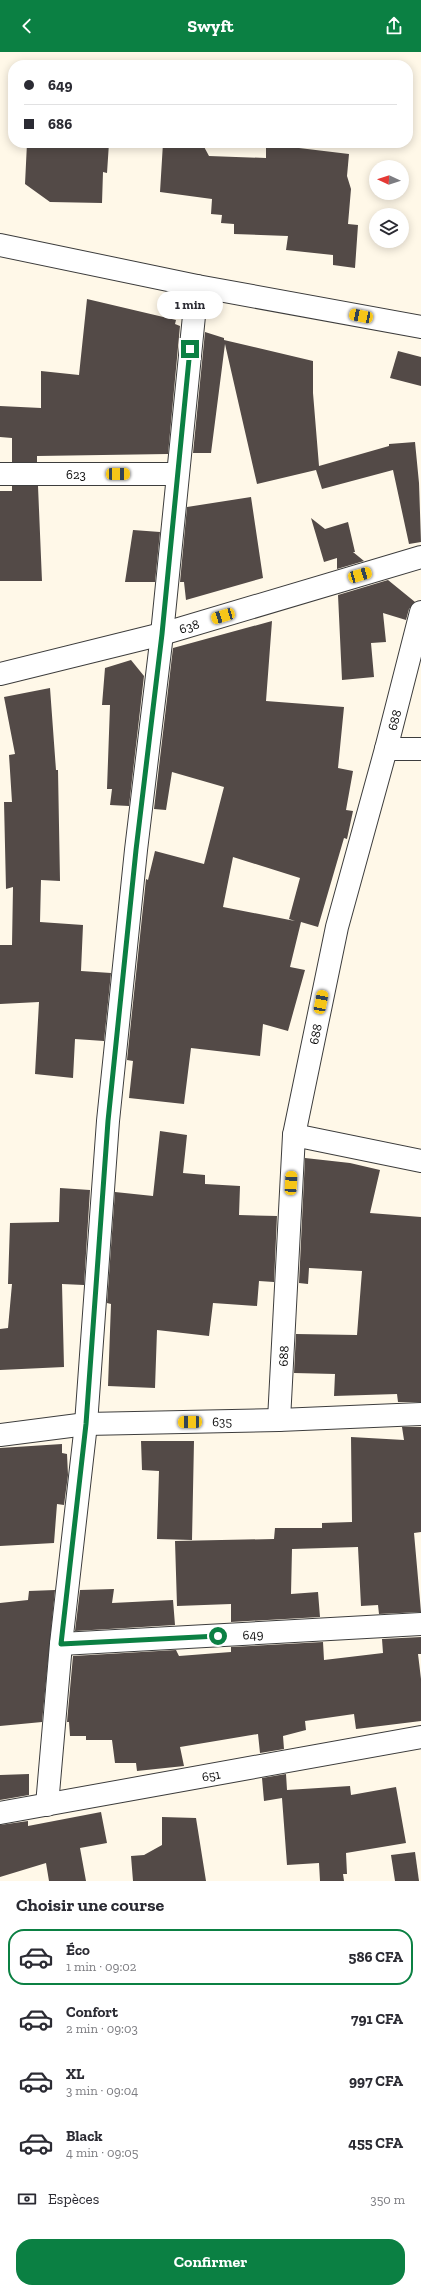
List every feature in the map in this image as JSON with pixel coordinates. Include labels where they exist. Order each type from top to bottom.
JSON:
[{"type":"street","points":[[0,245],[197,286],[421,327]]},
{"type":"street","points":[[47,1805],[61,1644],[86,1424],[108,1121],[136,850],[162,634],[197,286]]},
{"type":"street","name":"623","points":[[0,474],[177,474]]},
{"type":"street","name":"638","points":[[0,674],[162,634],[421,557]]},
{"type":"street","name":"688","points":[[279,1420],[294,1135],[337,928],[421,612]]},
{"type":"street","points":[[386,748],[421,749]]},
{"type":"street","points":[[294,1135],[421,1161]]},
{"type":"street","name":"635","points":[[0,1435],[86,1424],[279,1420],[421,1414]]},
{"type":"street","name":"649","points":[[61,1644],[421,1624]]},
{"type":"street","name":"651","points":[[0,1813],[421,1737]]},
{"type":"building","points":[[27,148],[109,148],[107,173],[103,172],[102,203],[50,202],[25,184]]},
{"type":"building","points":[[163,148],[205,148],[209,156],[266,158],[266,148],[299,148],[349,154],[347,176],[351,189],[348,224],[358,225],[355,268],[333,265],[333,255],[286,250],[288,236],[234,234],[234,224],[221,223],[222,215],[211,214],[212,199],[160,192]]},
{"type":"building","points":[[87,299],[176,320],[175,324],[180,326],[168,454],[37,456],[37,462],[12,462],[12,438],[0,437],[0,406],[41,408],[41,371],[79,375]]},
{"type":"building","points":[[205,332],[224,338],[224,340],[313,361],[313,393],[319,466],[389,446],[389,444],[415,442],[419,483],[421,542],[409,544],[393,470],[322,489],[316,470],[257,484],[225,344],[211,453],[193,453]]},
{"type":"building","points":[[398,351],[421,357],[421,386],[390,378]]},
{"type":"building","points":[[12,486],[38,486],[42,581],[0,581],[0,491],[12,491]]},
{"type":"building","points":[[251,497],[263,578],[186,600],[184,582],[180,582],[187,507]]},
{"type":"building","points":[[311,518],[325,529],[348,522],[355,552],[353,552],[364,561],[337,569],[337,558],[324,562]]},
{"type":"building","points":[[133,530],[160,532],[155,582],[125,582]]},
{"type":"building","points":[[388,580],[415,602],[409,609],[406,620],[383,613],[386,642],[371,643],[374,677],[342,680],[338,595]]},
{"type":"building","points":[[272,621],[266,701],[344,707],[338,768],[353,771],[346,810],[353,811],[347,839],[344,838],[318,927],[301,922],[290,967],[305,970],[288,1031],[263,1024],[260,1056],[191,1048],[184,1104],[129,1098],[133,1061],[127,1060],[146,879],[148,880],[155,851],[204,864],[224,787],[172,772],[166,810],[154,809],[173,648]],"holes":[[[233,857],[300,878],[289,919],[295,921],[223,907]]]},
{"type":"building","points":[[131,660],[144,676],[129,806],[110,805],[112,789],[107,789],[110,705],[102,705],[105,668]]},
{"type":"building","points":[[50,688],[56,770],[58,770],[60,881],[41,880],[40,922],[83,925],[81,971],[111,973],[104,1041],[75,1039],[73,1078],[35,1074],[39,1002],[0,1004],[0,945],[12,945],[13,887],[6,889],[4,802],[12,802],[9,755],[15,754],[4,697]]},
{"type":"building","points":[[160,1131],[187,1135],[183,1173],[205,1175],[205,1184],[240,1186],[239,1215],[277,1216],[274,1282],[259,1281],[257,1306],[213,1303],[209,1336],[157,1330],[155,1388],[108,1386],[111,1304],[107,1303],[115,1192],[153,1196]]},
{"type":"building","points":[[305,1158],[350,1163],[380,1170],[370,1213],[421,1217],[421,1402],[398,1402],[397,1394],[334,1396],[335,1374],[294,1373],[296,1334],[357,1335],[362,1271],[309,1268],[308,1284],[299,1283]]},
{"type":"building","points":[[60,1188],[90,1190],[84,1285],[62,1284],[64,1367],[0,1370],[0,1329],[8,1328],[12,1284],[8,1284],[10,1223],[59,1222]]},
{"type":"building","points":[[402,1427],[421,1427],[421,1532],[414,1533],[421,1612],[379,1614],[378,1605],[361,1606],[358,1547],[292,1549],[291,1594],[318,1592],[320,1617],[231,1622],[231,1604],[177,1606],[175,1541],[274,1539],[275,1528],[322,1528],[322,1523],[352,1522],[351,1437],[404,1440]]},
{"type":"building","points":[[141,1441],[194,1441],[192,1540],[157,1539],[159,1471],[142,1470]]},
{"type":"building","points":[[62,1444],[62,1453],[67,1454],[68,1475],[64,1505],[57,1504],[54,1543],[0,1546],[0,1448]]},
{"type":"building","points":[[114,1589],[112,1603],[173,1600],[175,1625],[75,1631],[80,1590]]},
{"type":"building","points":[[55,1590],[42,1722],[0,1726],[0,1603],[28,1600],[29,1591]]},
{"type":"building","points":[[421,1637],[421,1654],[418,1654],[421,1679],[421,1721],[356,1729],[354,1714],[305,1721],[306,1730],[283,1736],[284,1749],[260,1753],[258,1734],[180,1747],[184,1766],[137,1771],[136,1763],[115,1763],[112,1740],[86,1740],[86,1736],[70,1736],[69,1722],[67,1722],[73,1656],[176,1650],[179,1656],[231,1652],[231,1647],[323,1642],[324,1660],[383,1653],[382,1639]]},
{"type":"building","points":[[29,1774],[29,1795],[0,1800],[0,1775]]},
{"type":"building","points":[[286,1774],[287,1790],[350,1786],[351,1795],[396,1787],[406,1843],[346,1853],[347,1874],[343,1874],[344,1881],[320,1881],[319,1863],[287,1865],[282,1798],[264,1801],[262,1778]]},
{"type":"building","points":[[101,1812],[107,1843],[80,1848],[86,1881],[49,1881],[46,1863],[0,1877],[0,1825],[28,1821],[28,1826]]},
{"type":"building","points":[[162,1817],[196,1818],[206,1881],[133,1881],[131,1856],[144,1855],[162,1845]]},
{"type":"building","points":[[415,1852],[419,1881],[395,1881],[391,1855]]},
{"type":"route","points":[[190,349],[162,634],[136,850],[108,1121],[86,1424],[61,1644],[218,1636]]}]
